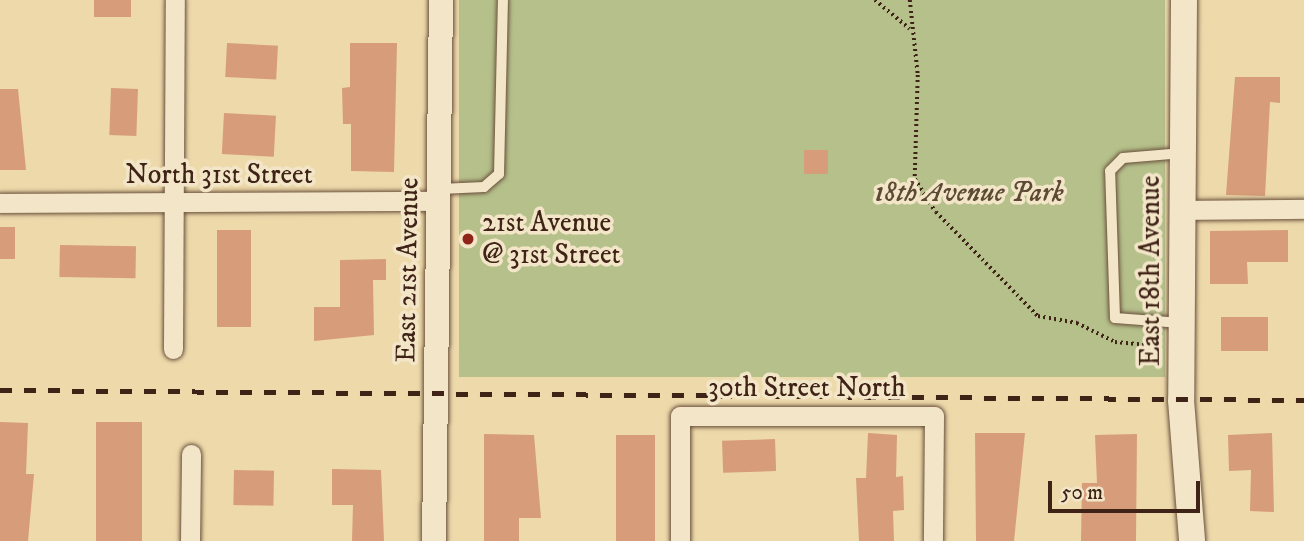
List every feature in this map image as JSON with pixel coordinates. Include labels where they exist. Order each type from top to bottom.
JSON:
[{"type":"main road","name":"East 18th Avenue","points":[[1184,0],[1183,481],[1190,539]]},
{"type":"street","points":[[173,349],[175,0]]},
{"type":"street","name":"East 21st Avenue","points":[[434,541],[441,0]]},
{"type":"street","name":"North 31st Street","points":[[0,203],[175,204],[439,195]]},
{"type":"street","points":[[1183,210],[1304,209]]},
{"type":"street","name":"30th Street North","points":[[680,541],[680,416],[934,416],[933,541]]},
{"type":"street","points":[[190,541],[191,454]]},
{"type":"lane","points":[[439,195],[484,187],[499,174],[503,0]]},
{"type":"lane","points":[[1182,323],[1115,318],[1110,171],[1123,158],[1183,153]]},
{"type":"path","points":[[875,0],[910,29]]},
{"type":"path","points":[[910,0],[910,29],[918,75],[915,179],[936,212],[1038,316],[1077,323],[1115,342],[1159,346]]},
{"type":"green space","name":"18th Avenue Park","points":[[459,0],[1165,0],[1165,377],[459,377]]},
{"type":"building","points":[[94,0],[131,0],[131,17],[94,17]]},
{"type":"building","points":[[227,43],[278,46],[276,80],[225,77]]},
{"type":"building","points":[[350,43],[397,43],[394,172],[351,171],[351,124],[343,124],[342,88],[350,87]]},
{"type":"building","points":[[1235,77],[1280,77],[1280,103],[1270,102],[1265,196],[1226,195]]},
{"type":"building","points":[[111,88],[138,89],[136,136],[109,135]]},
{"type":"building","points":[[0,89],[18,89],[26,170],[0,170]]},
{"type":"building","points":[[224,113],[276,116],[274,157],[222,154]]},
{"type":"building","points":[[804,150],[828,150],[828,174],[804,174]]},
{"type":"building","points":[[0,227],[15,227],[15,259],[0,259]]},
{"type":"building","points":[[217,230],[251,230],[251,327],[217,327]]},
{"type":"building","points":[[1288,230],[1288,262],[1247,262],[1248,284],[1210,284],[1210,231]]},
{"type":"building","points":[[60,245],[136,246],[135,278],[59,277]]},
{"type":"building","points":[[386,259],[386,280],[373,280],[374,335],[314,341],[314,307],[340,307],[340,260]]},
{"type":"building","points":[[1221,317],[1268,317],[1268,351],[1221,351]]},
{"type":"building","points":[[0,422],[28,423],[26,474],[34,474],[28,541],[0,541]]},
{"type":"building","points":[[96,422],[142,422],[142,541],[96,541]]},
{"type":"building","points":[[868,433],[897,435],[896,477],[903,476],[904,510],[893,511],[894,541],[859,541],[856,478],[866,478]]},
{"type":"building","points":[[975,433],[1025,433],[1014,541],[976,541]]},
{"type":"building","points":[[1272,433],[1274,512],[1250,511],[1251,470],[1229,471],[1228,435]]},
{"type":"building","points":[[484,434],[534,435],[541,518],[519,518],[519,541],[484,541]]},
{"type":"building","points":[[1137,434],[1136,541],[1081,541],[1082,483],[1097,483],[1095,435]]},
{"type":"building","points":[[616,435],[655,435],[655,541],[616,541]]},
{"type":"building","points":[[775,439],[776,471],[723,473],[722,441]]},
{"type":"building","points":[[332,469],[381,470],[384,541],[352,541],[353,505],[332,505]]},
{"type":"building","points":[[234,470],[274,471],[273,506],[233,505]]},
{"type":"railway","points":[[0,390],[1304,400]]},
{"type":"place","name":"21st Avenue @ 31st Street","points":[[468,239]]}]
